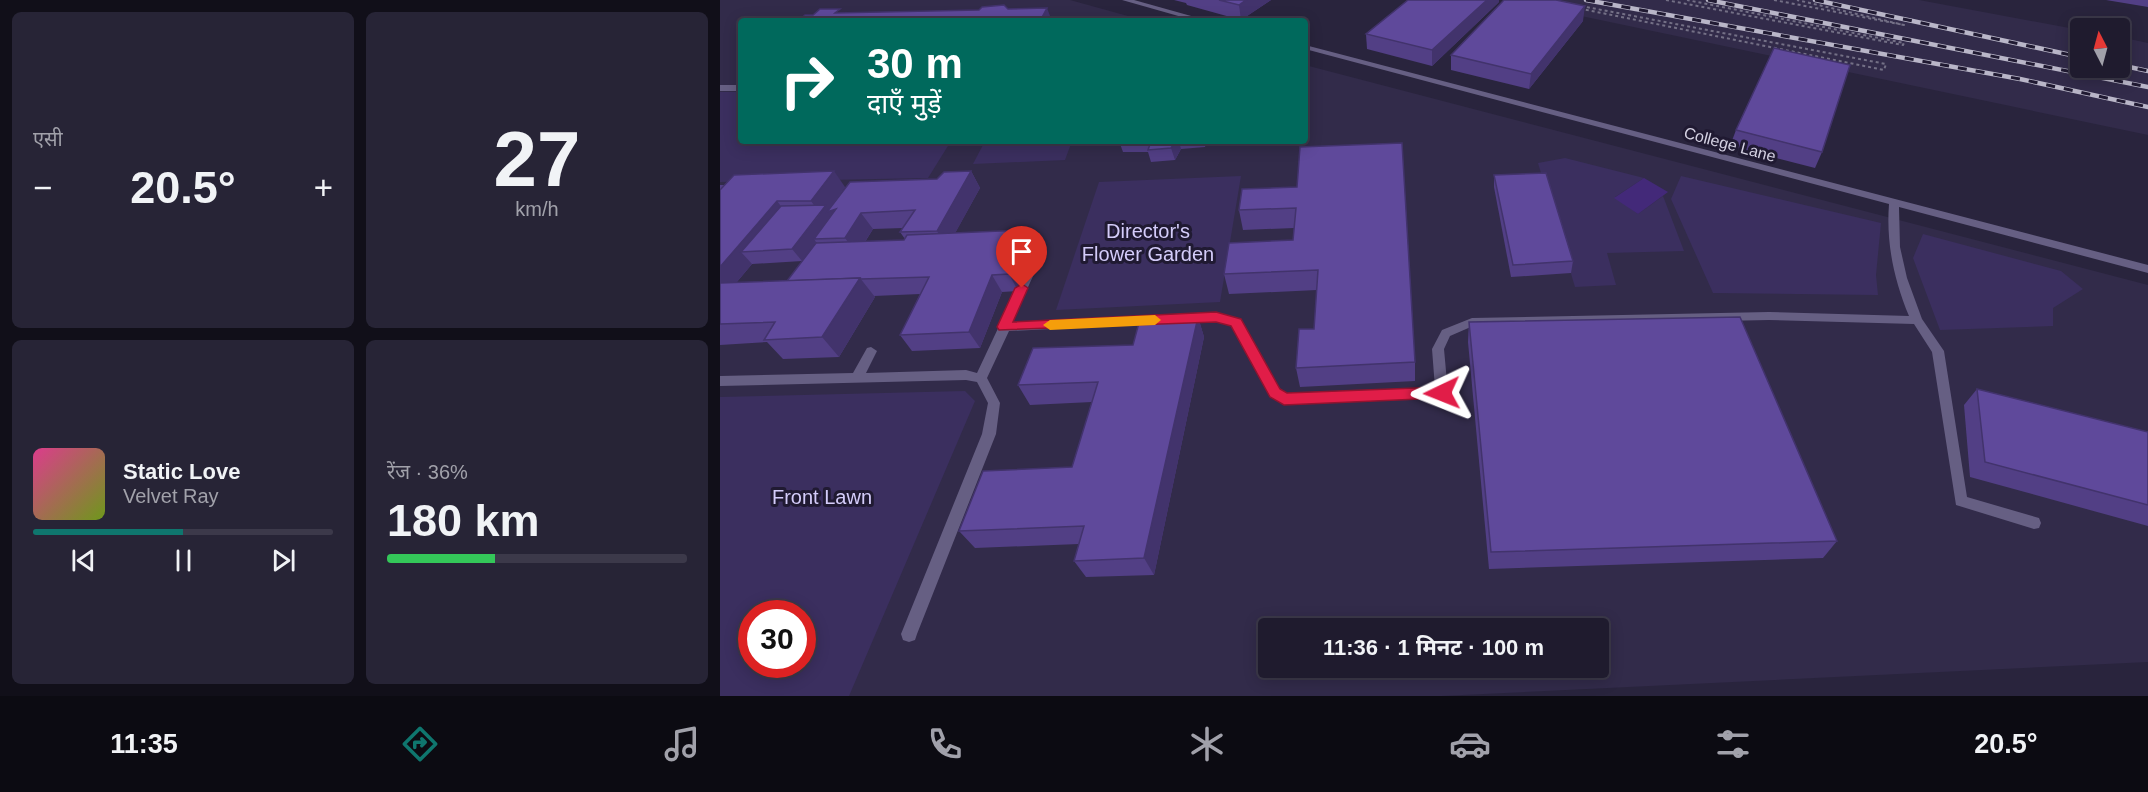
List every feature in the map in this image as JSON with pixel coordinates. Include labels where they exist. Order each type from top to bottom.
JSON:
[{"type":"street","points":[[1126,0],[1194,18]]},
{"type":"street","name":"College Lane","points":[[1308,49],[2148,269]]},
{"type":"street","points":[[720,88],[738,88]]},
{"type":"street","points":[[1894,202],[1892,233],[1896,255],[1917,320],[1938,351],[1960,501],[2034,523]]},
{"type":"street","points":[[981,378],[1040,250]]},
{"type":"street","points":[[1004,327],[1216,317],[1236,323],[1275,393],[1284,399],[1304,399],[1442,393],[1438,349],[1446,333],[1472,322],[1769,316],[1917,320]]},
{"type":"street","points":[[857,378],[871,351]]},
{"type":"street","points":[[720,381],[966,375],[981,378]]},
{"type":"street","points":[[909,634],[989,434],[994,403],[981,378]]},
{"type":"path","points":[[1666,0],[1903,45],[1904,43],[1688,0]]},
{"type":"path","points":[[1774,0],[1904,25],[1797,0]]},
{"type":"path","points":[[1572,7],[1884,70],[1886,64],[1576,5]]},
{"type":"shaded area","points":[[720,0],[1070,0],[1135,18],[738,18],[738,144],[1308,144],[1308,66],[2148,285],[2148,662],[1442,696],[720,696]]},
{"type":"shaded area","points":[[1505,0],[1919,0],[2070,28],[2070,78],[2130,78],[2130,39],[2148,43],[2148,135]]},
{"type":"shaded area","points":[[1644,178],[1668,192],[1638,214],[1614,198]]},
{"type":"green space","points":[[720,92],[738,92],[738,144],[949,144],[928,178],[720,182]]},
{"type":"green space","points":[[983,144],[1071,144],[1065,160],[973,164]]},
{"type":"green space","points":[[1565,158],[1644,178],[1615,197],[1638,214],[1663,196],[1684,251],[1607,253],[1616,285],[1575,287],[1538,163]]},
{"type":"green space","name":"Director's Flower Garden","points":[[1241,176],[1220,302],[1056,310],[1099,182]]},
{"type":"green space","points":[[1681,176],[1881,223],[1876,275],[1878,295],[1713,293],[1671,199]]},
{"type":"green space","points":[[1923,234],[2061,271],[2083,289],[2053,308],[2053,326],[1940,330],[1913,258]]},
{"type":"green space","name":"Front Lawn","points":[[965,391],[975,401],[849,696],[720,696],[720,397]]},
{"type":"building","points":[[1219,0],[1246,0],[1239,5]]},
{"type":"building","points":[[1408,0],[1487,0],[1432,50],[1366,34]]},
{"type":"building","points":[[1504,0],[1556,0],[1585,6],[1531,74],[1451,55]]},
{"type":"building","points":[[1004,5],[1008,9],[1047,8],[1042,18],[802,18],[805,15],[813,15],[820,9],[840,9],[835,13],[979,10],[982,7]]},
{"type":"building","points":[[1774,48],[1850,65],[1822,152],[1736,130]]},
{"type":"building","points":[[1402,143],[1415,362],[1296,368],[1299,329],[1314,329],[1318,270],[1224,274],[1229,243],[1293,240],[1296,208],[1239,210],[1242,189],[1297,187],[1300,147]]},
{"type":"building","points":[[1150,144],[1174,144],[1171,148],[1148,150]]},
{"type":"building","points":[[834,171],[811,201],[777,201],[720,267],[720,190],[734,175]]},
{"type":"building","points":[[971,171],[937,231],[900,232],[915,210],[861,213],[845,238],[814,239],[836,209],[827,212],[850,182],[937,179],[944,172]]},
{"type":"building","points":[[1546,173],[1573,261],[1513,265],[1494,175]]},
{"type":"building","points":[[826,205],[792,249],[741,252],[781,206]]},
{"type":"building","points":[[1026,230],[1009,274],[992,275],[969,332],[900,335],[929,277],[787,281],[816,243],[904,240],[907,235]]},
{"type":"building","points":[[860,278],[822,337],[764,340],[775,322],[720,324],[720,283]]},
{"type":"building","points":[[1198,317],[1144,558],[1074,561],[1084,526],[959,531],[983,471],[1072,467],[1098,382],[1018,385],[1033,348],[1133,345],[1140,319]]},
{"type":"building","points":[[1740,317],[1837,541],[1491,552],[1469,322]]},
{"type":"building","points":[[1977,389],[2148,432],[2148,505],[1985,462]]},
{"type":"railway","points":[[1586,0],[2020,79],[2148,107]]},
{"type":"railway","points":[[1708,0],[2148,87]]},
{"type":"railway","points":[[1815,0],[2070,55]]},
{"type":"railway","points":[[2130,67],[2148,71]]},
{"type":"slow traffic","points":[[1050,325],[1155,320]]},
{"type":"route","points":[[1022,288],[1004,327],[1216,317],[1236,323],[1275,393],[1284,399],[1442,393]]}]
